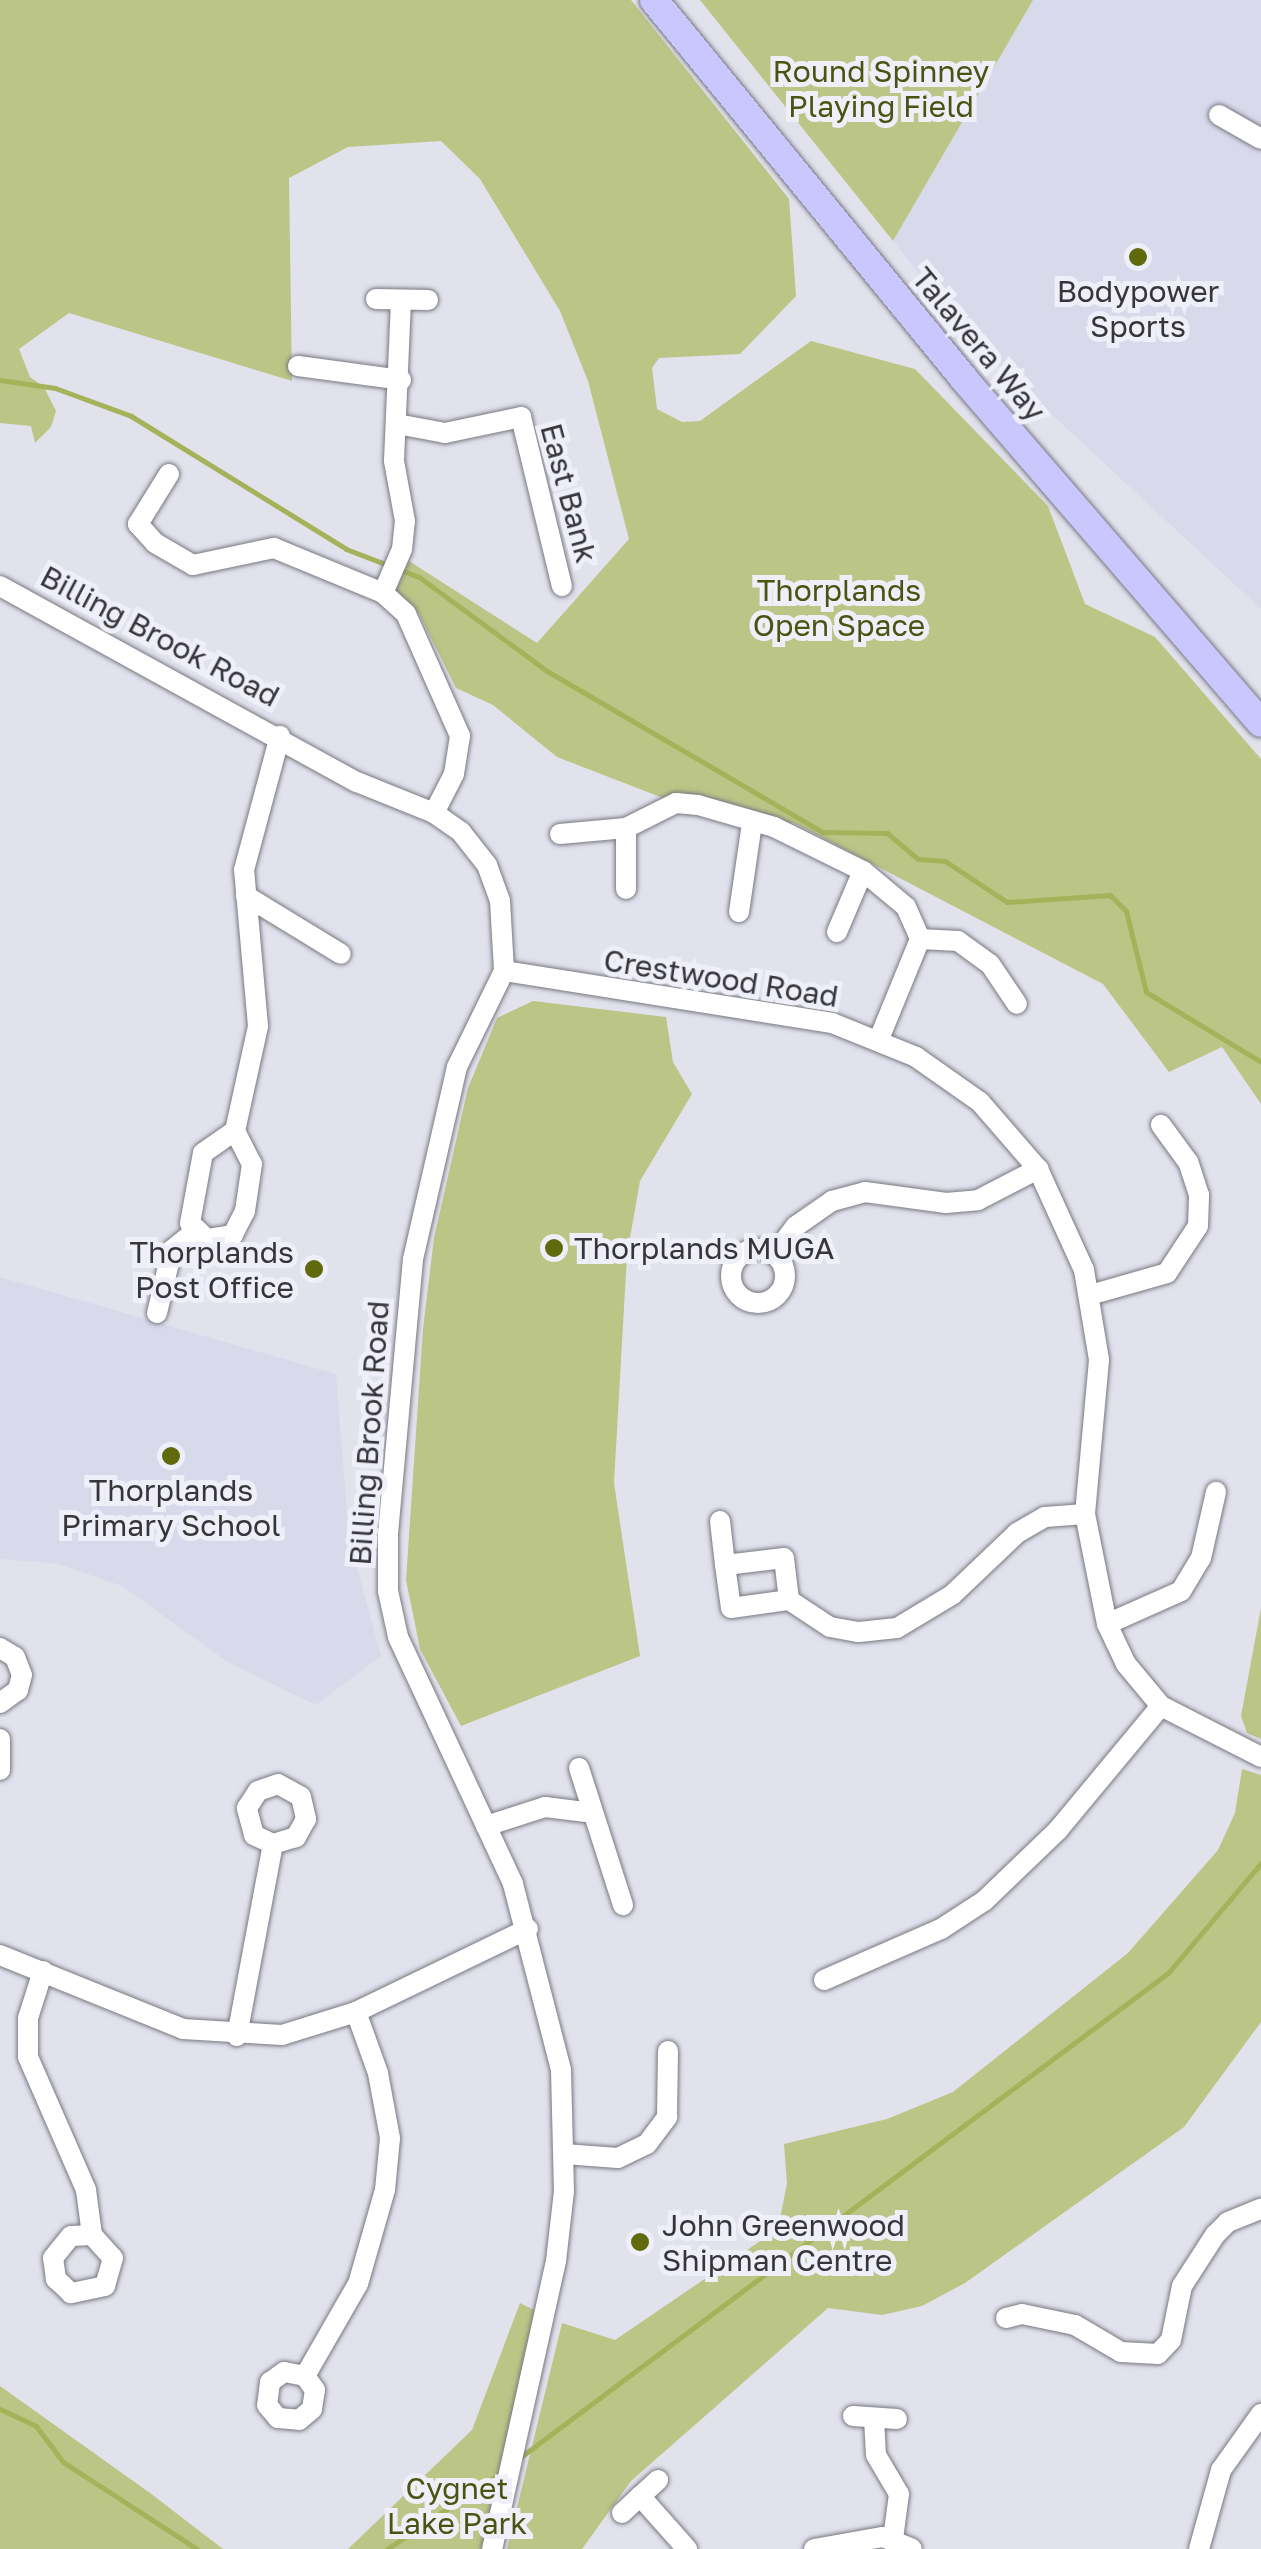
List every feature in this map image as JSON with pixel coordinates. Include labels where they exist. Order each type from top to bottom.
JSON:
[{"type":"main road","name":"Talavera Way","points":[[654,0],[964,379],[1261,724]]},
{"type":"street","points":[[1219,115],[1261,139]]},
{"type":"street","points":[[376,299],[428,300]]},
{"type":"street","points":[[383,593],[402,549],[405,522],[394,461],[401,300]]},
{"type":"street","points":[[298,366],[400,380]]},
{"type":"street","name":"East Bank","points":[[397,424],[445,433],[521,418],[562,586]]},
{"type":"street","points":[[169,474],[138,524],[155,543],[194,565],[274,548],[383,593],[422,642],[460,736],[454,774],[434,814]]},
{"type":"street","name":"Billing Brook Road","points":[[0,586],[280,736],[357,782],[434,814],[461,832],[494,880],[504,970],[457,1067],[432,1155],[412,1259],[388,1532],[388,1590],[398,1636],[486,1826],[528,1929],[561,2070],[564,2154],[553,2279],[492,2549]]},
{"type":"street","points":[[194,1232],[222,1240],[240,1226],[252,1164],[236,1131],[258,1026],[244,870],[280,736]]},
{"type":"street","points":[[560,834],[626,828],[676,803],[774,826],[863,871],[906,907],[920,939],[880,1040]]},
{"type":"street","points":[[739,912],[752,823]]},
{"type":"street","points":[[626,828],[626,889]]},
{"type":"street","points":[[837,932],[863,871]]},
{"type":"street","points":[[246,896],[341,954]]},
{"type":"street","points":[[920,939],[958,942],[990,964],[1017,1004]]},
{"type":"street","name":"Crestwood Road","points":[[504,970],[626,994],[780,1013],[880,1040],[968,1092],[1038,1169],[1072,1233],[1090,1295],[1099,1360],[1085,1514],[1107,1624],[1126,1664],[1161,1706],[1261,1757]]},
{"type":"street","points":[[1090,1295],[1167,1273],[1198,1226],[1199,1195],[1188,1162],[1161,1125]]},
{"type":"street","points":[[194,1232],[191,1210],[202,1153],[236,1131]]},
{"type":"street","points":[[777,1251],[796,1226],[832,1201],[864,1192],[946,1203],[978,1200],[1038,1169]]},
{"type":"street","points":[[158,1313],[172,1250],[194,1232]]},
{"type":"street","points":[[1107,1624],[1181,1591],[1201,1558],[1216,1492]]},
{"type":"street","points":[[720,1521],[730,1608],[790,1600],[830,1627],[897,1628],[952,1594],[1018,1532],[1045,1517],[1085,1514]]},
{"type":"street","points":[[725,1565],[784,1558],[790,1600]]},
{"type":"street","points":[[0,1648],[15,1657],[22,1675],[18,1690],[0,1704]]},
{"type":"street","points":[[824,1980],[941,1929],[984,1901],[1058,1830],[1161,1706]]},
{"type":"street","points":[[0,1739],[0,1770]]},
{"type":"street","points":[[579,1768],[623,1905]]},
{"type":"street","points":[[486,1826],[545,1807],[593,1813]]},
{"type":"street","points":[[237,2036],[273,1844]]},
{"type":"street","points":[[0,1954],[183,2030],[237,2036],[282,2035],[356,2012],[528,1929]]},
{"type":"street","points":[[42,1971],[28,2018],[28,2057],[86,2190],[92,2235]]},
{"type":"street","points":[[305,2376],[358,2284],[385,2190],[390,2138],[378,2073],[356,2012]]},
{"type":"street","points":[[564,2154],[618,2158],[646,2144],[667,2117],[668,2051]]},
{"type":"street","points":[[1006,2318],[1022,2314],[1075,2325],[1121,2352],[1158,2354],[1171,2340],[1182,2286],[1215,2235],[1228,2222],[1261,2210]]},
{"type":"street","points":[[1199,2549],[1221,2470],[1261,2414]]},
{"type":"street","points":[[814,2549],[859,2538],[902,2544],[899,2494],[876,2454],[863,2417],[897,2420]]},
{"type":"street","points":[[622,2513],[658,2480]]},
{"type":"street","points":[[640,2496],[687,2549]]},
{"type":"shaded area","points":[[1033,0],[1261,0],[1261,609],[978,346],[893,241]]},
{"type":"shaded area","name":"Thorplands Primary School","points":[[0,1277],[336,1374],[349,1538],[381,1656],[316,1705],[229,1663],[122,1586],[58,1564],[0,1559]]},
{"type":"green space","name":"Thorplands Open Space","points":[[0,0],[631,0],[789,199],[796,296],[740,354],[659,358],[652,368],[657,409],[682,422],[700,421],[811,341],[915,369],[1048,506],[1085,604],[1155,637],[1261,759],[1261,1104],[1222,1047],[1169,1072],[1103,984],[794,823],[752,823],[676,803],[557,757],[493,705],[456,688],[419,614],[396,590],[409,561],[537,643],[629,539],[588,381],[560,311],[480,179],[441,141],[348,147],[289,178],[292,381],[69,313],[19,349],[30,377],[44,387],[56,411],[51,427],[35,443],[31,426],[0,423]]},
{"type":"green space","name":"Round Spinney Playing Field","points":[[700,0],[1033,0],[893,241]]},
{"type":"green space","points":[[533,1001],[666,1017],[673,1062],[692,1094],[640,1181],[627,1255],[614,1483],[640,1656],[461,1726],[420,1649],[406,1580],[423,1329],[434,1238],[468,1088],[497,1018]]},
{"type":"green space","points":[[1261,1608],[1261,1739],[1247,1733],[1241,1716]]},
{"type":"green space","points":[[1242,1769],[1261,1775],[1261,2022],[1184,2127],[965,2283],[922,2306],[882,2315],[828,2308],[631,2481],[582,2549],[507,2549],[562,2323],[615,2340],[778,2229],[787,2183],[784,2144],[887,2119],[953,2092],[1128,1953],[1218,1850],[1235,1813]]},
{"type":"green space","name":"Cygnet Lake Park","points":[[520,2303],[546,2316],[492,2549],[348,2549],[472,2430]]},
{"type":"green space","points":[[0,2386],[150,2493],[223,2549],[0,2549]]},
{"type":"waterway","points":[[0,380],[55,388],[131,416],[346,549],[388,565]]},
{"type":"waterway","points":[[398,569],[419,577],[547,671],[822,832],[887,833],[918,859],[945,861],[1007,902],[1110,895],[1126,911],[1146,992],[1261,1062]]},
{"type":"waterway","points":[[518,2459],[1168,1973],[1261,1863]]},
{"type":"waterway","points":[[0,2409],[36,2426],[63,2462],[197,2549]]},
{"type":"waterway","points":[[387,2549],[502,2472]]},
{"type":"place","name":"Bodypower Sports","points":[[1138,257]]},
{"type":"place","name":"Thorplands MUGA","points":[[554,1248]]},
{"type":"place","name":"Thorplands Post Office","points":[[314,1269]]},
{"type":"place","name":"Thorplands Primary School","points":[[171,1456]]},
{"type":"place","name":"John Greenwood Shipman Centre","points":[[640,2242]]}]
